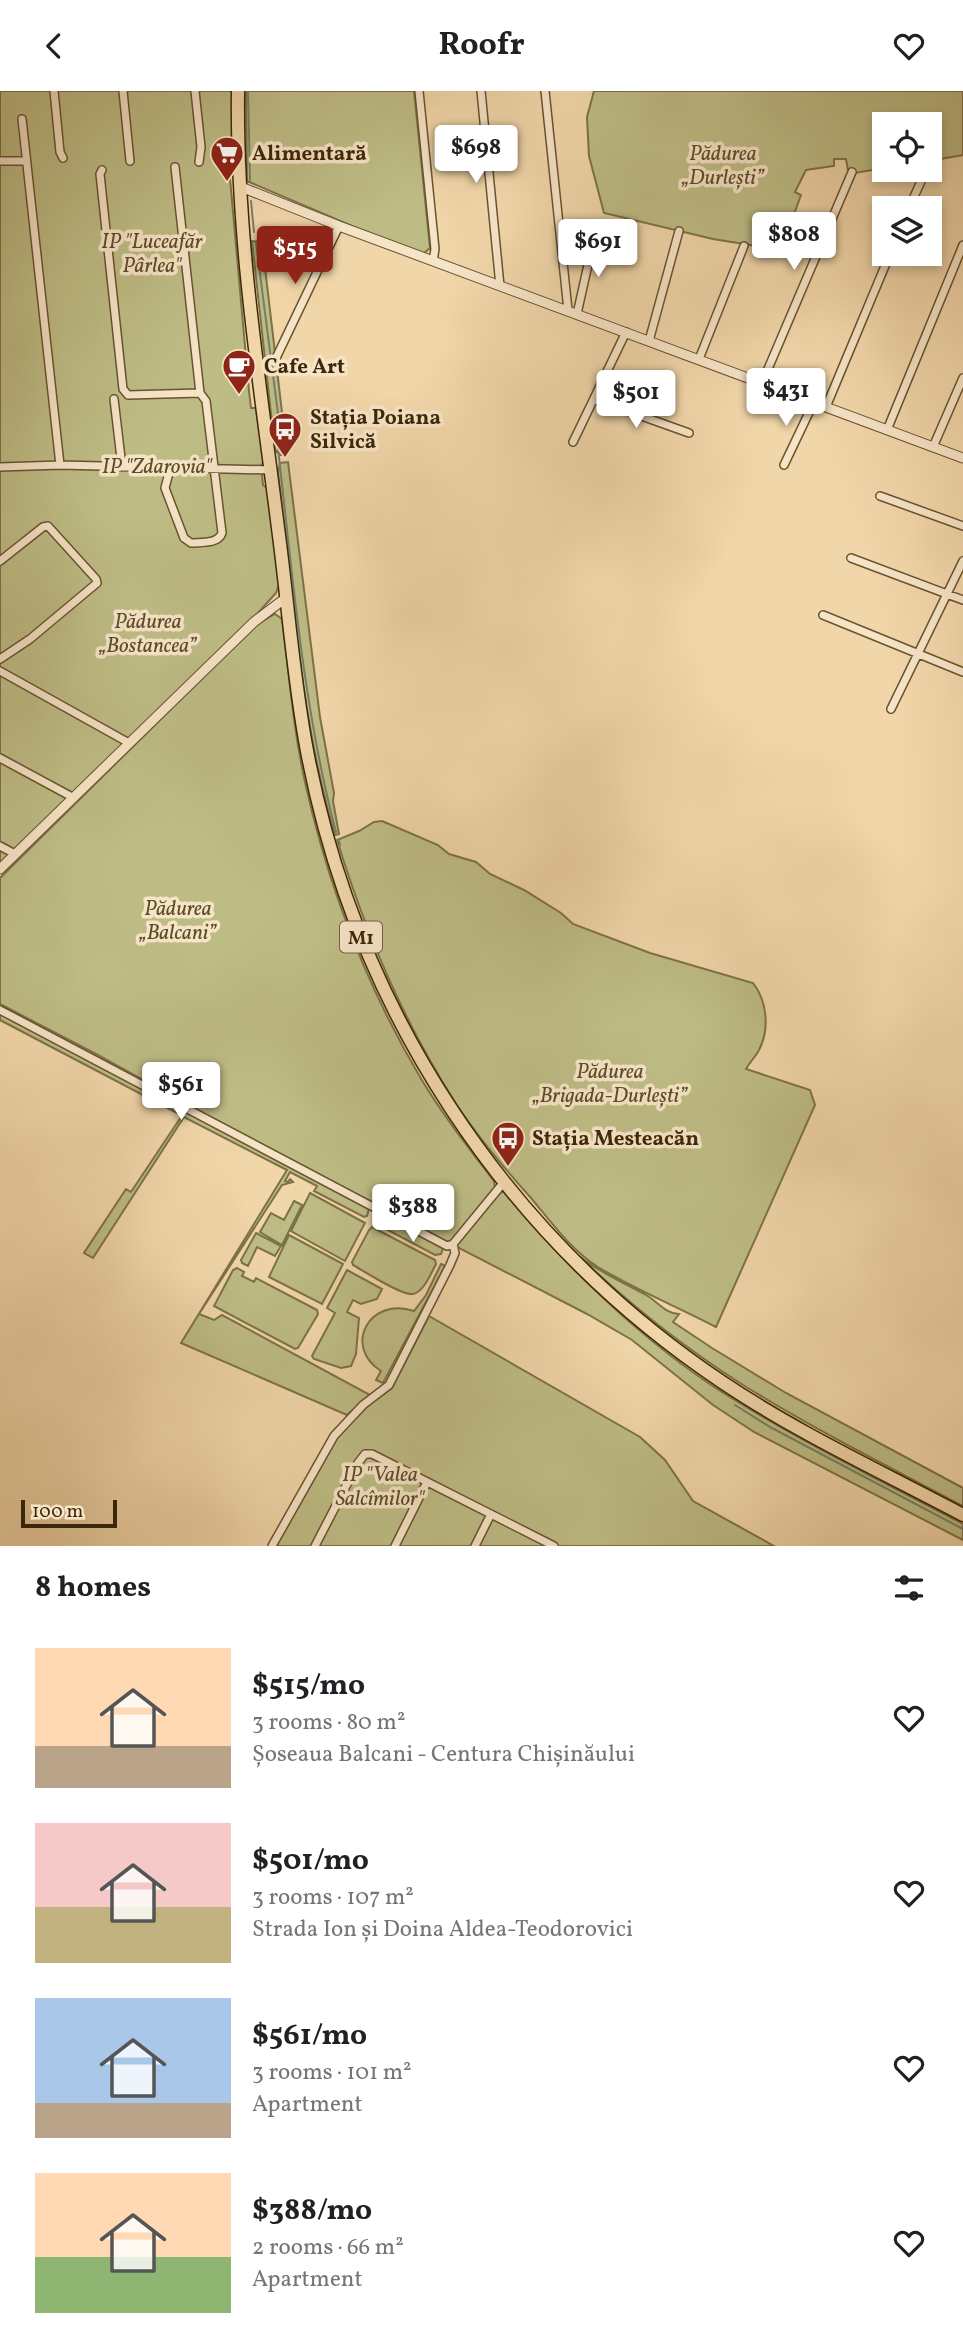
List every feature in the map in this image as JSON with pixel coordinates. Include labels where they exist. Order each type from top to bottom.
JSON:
[{"type":"highway","name":"M1","points":[[239,91],[247,267],[307,750],[329,839],[356,923],[387,995],[423,1064],[460,1124],[504,1182],[542,1227],[648,1328],[745,1397],[963,1515]]},
{"type":"street","points":[[54,91],[60,152],[63,157]]},
{"type":"street","points":[[123,91],[130,161]]},
{"type":"street","points":[[195,91],[201,147],[199,162]]},
{"type":"street","points":[[419,91],[435,249],[433,261]]},
{"type":"street","points":[[481,91],[500,286]]},
{"type":"street","points":[[545,91],[572,312]]},
{"type":"street","points":[[22,119],[60,465]]},
{"type":"street","points":[[0,161],[26,161]]},
{"type":"street","points":[[170,469],[165,488],[184,538],[191,543],[216,540],[222,533],[206,401],[200,393],[176,167]]},
{"type":"street","points":[[102,170],[100,174],[122,389],[128,395],[200,393]]},
{"type":"street","points":[[762,383],[852,172]]},
{"type":"street","points":[[242,187],[339,226],[963,458]]},
{"type":"street","points":[[276,358],[339,226]]},
{"type":"street","points":[[649,341],[679,231]]},
{"type":"street","points":[[572,312],[594,238]]},
{"type":"street","points":[[887,430],[963,245]]},
{"type":"street","points":[[699,359],[744,246]]},
{"type":"street","points":[[826,407],[885,266]]},
{"type":"street","points":[[573,442],[626,332]]},
{"type":"street","points":[[933,447],[963,378]]},
{"type":"street","points":[[114,399],[122,467]]},
{"type":"street","points":[[594,399],[689,433]]},
{"type":"street","points":[[784,465],[814,402]]},
{"type":"street","points":[[0,467],[60,465],[271,470]]},
{"type":"street","points":[[880,496],[963,526]]},
{"type":"street","points":[[0,561],[48,526],[97,583],[30,639],[0,659]]},
{"type":"street","points":[[851,558],[963,600]]},
{"type":"street","points":[[891,709],[963,561]]},
{"type":"street","points":[[0,869],[254,622],[287,597]]},
{"type":"street","points":[[823,615],[963,672]]},
{"type":"street","points":[[0,671],[129,743]]},
{"type":"street","points":[[0,758],[74,798]]},
{"type":"street","points":[[0,846],[15,855]]},
{"type":"street","points":[[0,1010],[443,1244],[453,1244]]},
{"type":"street","points":[[453,1244],[504,1182]]},
{"type":"street","points":[[272,1546],[334,1436],[363,1405],[389,1385],[450,1265],[455,1253],[453,1244]]},
{"type":"street","points":[[315,1546],[365,1454],[372,1454],[553,1546]]},
{"type":"street","points":[[395,1546],[427,1482]]},
{"type":"street","points":[[475,1546],[491,1514]]},
{"type":"green space","points":[[0,91],[235,91],[237,166],[229,167],[249,391],[251,408],[256,408],[264,462],[259,472],[262,474],[263,485],[268,489],[280,582],[276,593],[248,624],[129,739],[126,737],[125,743],[15,851],[7,852],[10,856],[0,866]]},
{"type":"green space","points":[[246,91],[414,91],[430,248],[423,254],[394,244],[247,181]]},
{"type":"green space","name":"Pădurea „Durlești”","points":[[594,91],[963,91],[963,155],[942,159],[942,112],[872,112],[872,170],[855,173],[848,170],[846,159],[834,159],[834,166],[806,170],[795,192],[801,195],[786,236],[774,249],[713,239],[604,213],[589,156],[587,117]]},
{"type":"green space","points":[[252,241],[262,242],[287,455],[280,455],[275,450]]},
{"type":"green space","points":[[288,462],[320,717],[334,793],[339,834],[335,835],[313,746],[299,655],[278,473],[280,463]]},
{"type":"green space","name":"Pădurea „Balcani”","points":[[275,614],[282,619],[294,721],[314,821],[351,934],[400,1042],[446,1117],[494,1181],[495,1189],[499,1194],[503,1191],[552,1247],[606,1301],[664,1351],[725,1394],[783,1429],[963,1524],[963,1540],[754,1432],[713,1405],[632,1340],[587,1314],[275,1153],[0,1004],[0,878],[256,625]]},
{"type":"green space","name":"Pădurea „Brigada-Durlești”","points":[[382,821],[438,845],[449,854],[476,862],[490,874],[524,890],[561,913],[573,924],[650,953],[753,983],[758,990],[764,1007],[765,1033],[759,1050],[746,1069],[810,1090],[815,1105],[716,1327],[612,1275],[579,1252],[501,1163],[455,1102],[419,1040],[387,975],[337,840],[374,822]]},
{"type":"green space","points":[[0,1013],[180,1108],[177,1113],[0,1020]]},
{"type":"green space","points":[[185,1111],[369,1209],[364,1217],[314,1191],[317,1186],[290,1172],[285,1181],[290,1179],[293,1182],[282,1185],[199,1314],[214,1320],[222,1315],[370,1395],[347,1415],[181,1343],[287,1170],[184,1117],[93,1258],[84,1253],[126,1189],[131,1192]]},
{"type":"green space","points":[[310,1193],[365,1223],[345,1261],[291,1231]]},
{"type":"green space","points":[[294,1201],[302,1205],[282,1245],[260,1232],[271,1213],[284,1220]]},
{"type":"green space","points":[[382,1215],[443,1248],[441,1254],[435,1255],[382,1227],[383,1222],[375,1218]]},
{"type":"green space","points":[[372,1227],[435,1260],[436,1264],[429,1277],[417,1293],[408,1294],[401,1291],[353,1265],[352,1262]]},
{"type":"green space","points":[[256,1233],[281,1246],[275,1256],[257,1247],[248,1266],[241,1260]]},
{"type":"green space","points":[[289,1235],[343,1264],[322,1304],[269,1277]]},
{"type":"green space","points":[[579,1256],[646,1295],[666,1310],[679,1314],[673,1322],[786,1393],[963,1488],[963,1506],[824,1432],[743,1385],[658,1324]]},
{"type":"green space","points":[[441,1264],[445,1266],[383,1383],[376,1380],[381,1371],[369,1361],[364,1349],[366,1326],[374,1317],[385,1311],[398,1308],[414,1311],[426,1295]]},
{"type":"green space","points":[[237,1268],[244,1272],[242,1276],[254,1282],[256,1278],[317,1310],[318,1314],[298,1348],[295,1349],[214,1306],[233,1270]]},
{"type":"green space","points":[[347,1270],[382,1289],[377,1299],[361,1304],[353,1300],[347,1312],[359,1318],[356,1354],[351,1366],[341,1368],[312,1356],[335,1313],[327,1308]]},
{"type":"green space","name":"IP \"Valea Salcîmilor\"","points":[[429,1316],[640,1437],[665,1460],[693,1501],[774,1546],[269,1546],[341,1432],[367,1406],[392,1388]]},
{"type":"waterway","points":[[248,91],[250,180]]},
{"type":"waterway","points":[[251,201],[254,232]]},
{"type":"waterway","points":[[256,243],[281,437],[278,449],[300,642],[315,738],[336,832]]},
{"type":"waterway","points":[[339,841],[340,845]]},
{"type":"waterway","points":[[735,1405],[770,1427],[963,1529]]},
{"type":"place","name":"Alimentară","points":[[227,183]]},
{"type":"place","name":"Cafe Art","points":[[239,396]]},
{"type":"place","name":"Stația Poiana Silvică","points":[[285,459]]},
{"type":"place","name":"Stația Mesteacăn","points":[[508,1168]]},
{"type":"park label","name":"IP \"Luceafăr Pârlea\"","points":[[152,253]]},
{"type":"park label","name":"IP \"Zdarovia\"","points":[[157,466]]},
{"type":"park label","name":"Pădurea „Bostancea”","points":[[148,633]]}]
